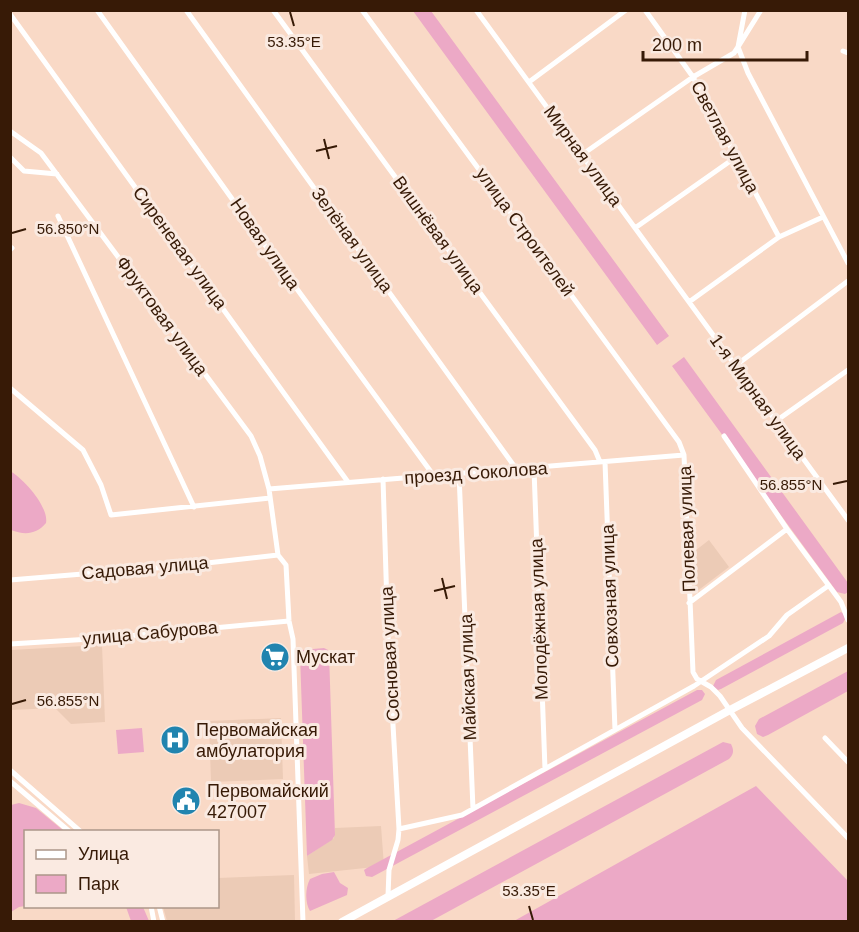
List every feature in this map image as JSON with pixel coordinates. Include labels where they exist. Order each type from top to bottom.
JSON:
[{"type":"street","name":"Новая улица","points":[[97,10],[434,476]]},
{"type":"street","name":"Зелёная улица","points":[[186,10],[516,470]]},
{"type":"street","name":"Вишнёвая улица","points":[[273,10],[602,462]]},
{"type":"street","name":"улица Строителей","points":[[362,10],[679,442],[684,455]]},
{"type":"street","name":"Мирная улица","points":[[476,10],[689,302]]},
{"type":"street","points":[[529,82],[626,10]]},
{"type":"street","name":"Светлая улица","points":[[645,10],[693,77],[779,237]]},
{"type":"street","points":[[745,10],[738,47],[748,73],[849,263]]},
{"type":"street","points":[[583,154],[693,77],[734,53],[761,10]]},
{"type":"street","name":"Сиреневая улица","points":[[10,14],[348,482]]},
{"type":"street","name":"Фруктовая улица","points":[[10,131],[41,153],[251,436],[260,456],[269,489],[279,555],[286,565],[289,621],[293,639],[303,921]]},
{"type":"street","points":[[636,228],[736,157]]},
{"type":"street","points":[[10,158],[24,171],[57,174]]},
{"type":"street","points":[[58,216],[194,507]]},
{"type":"street","points":[[689,302],[779,237],[823,217]]},
{"type":"street","points":[[735,366],[849,281]]},
{"type":"street","name":"1-я Мирная улица","points":[[689,302],[849,520]]},
{"type":"street","points":[[776,422],[849,370]]},
{"type":"street","points":[[10,388],[83,450],[101,485],[111,515],[270,498]]},
{"type":"street","points":[[724,436],[787,529],[841,602],[849,620]]},
{"type":"street","name":"проезд Соколова","points":[[269,489],[684,455]]},
{"type":"street","name":"Полевая улица","points":[[684,455],[693,672],[697,679],[702,681]]},
{"type":"street","name":"Совхозная улица","points":[[602,462],[615,730]]},
{"type":"street","name":"Молодёжная улица","points":[[534,469],[545,769]]},
{"type":"street","name":"Майская улица","points":[[459,474],[473,809]]},
{"type":"street","name":"Сосновая улица","points":[[383,479],[388,652],[399,829],[389,870],[388,896]]},
{"type":"street","name":"Полевая улица","points":[[689,603],[787,529]]},
{"type":"street","name":"Садовая улица","points":[[10,580],[279,555]]},
{"type":"street","points":[[399,829],[454,818],[473,809],[702,681],[769,636],[787,615],[828,586]]},
{"type":"street","name":"улица Сабурова","points":[[10,644],[107,638],[289,621]]},
{"type":"street","points":[[342,921],[730,710],[849,648]]},
{"type":"street","points":[[702,681],[720,696],[742,728],[849,838]]},
{"type":"street","points":[[825,738],[849,762]]},
{"type":"street","points":[[10,771],[80,830]]},
{"type":"street","points":[[10,781],[69,830]]},
{"type":"street","points":[[398,840],[411,827]]},
{"type":"shaded area","points":[[709,540],[729,567],[696,592],[691,554]]},
{"type":"shaded area","points":[[102,645],[105,722],[71,724],[55,708],[11,710],[11,650]]},
{"type":"shaded area","points":[[281,718],[283,779],[211,782],[209,721]]},
{"type":"shaded area","points":[[381,826],[384,866],[309,874],[307,856],[334,838],[335,828]]},
{"type":"shaded area","points":[[294,875],[295,921],[167,921],[163,908],[219,908],[219,878]]},
{"type":"green space","points":[[413,11],[431,11],[669,336],[657,345]]},
{"type":"green space","points":[[684,357],[848,583],[848,592],[845,594],[837,592],[672,366]]},
{"type":"green space","points":[[10,471],[22,480],[44,509],[46,523],[34,532],[21,533],[11,530]]},
{"type":"green space","points":[[841,612],[845,619],[843,623],[721,689],[718,690],[713,686],[716,680]]},
{"type":"green space","points":[[324,648],[329,653],[335,835],[332,840],[307,856],[300,655],[302,650]]},
{"type":"green space","points":[[848,671],[848,691],[768,735],[763,737],[757,734],[755,726],[759,719]]},
{"type":"green space","points":[[697,690],[702,690],[705,694],[702,700],[372,877],[366,876],[364,870],[367,868]]},
{"type":"green space","points":[[142,728],[144,752],[118,754],[116,730]]},
{"type":"green space","points":[[723,742],[732,746],[733,754],[729,759],[431,921],[393,921]]},
{"type":"green space","points":[[756,786],[848,881],[848,921],[514,921]]},
{"type":"green space","points":[[19,803],[36,808],[63,830],[24,830],[24,906],[11,912],[11,805]]},
{"type":"green space","points":[[334,872],[340,883],[348,888],[347,895],[310,911],[306,895],[310,879]]},
{"type":"green space","points":[[126,908],[143,908],[149,921],[131,921]]},
{"type":"place","name":"Мускат","points":[[275,657]]},
{"type":"place","name":"Первомайская амбулатория","points":[[175,740]]},
{"type":"place","name":"Первомайский 427007","points":[[186,801]]}]
